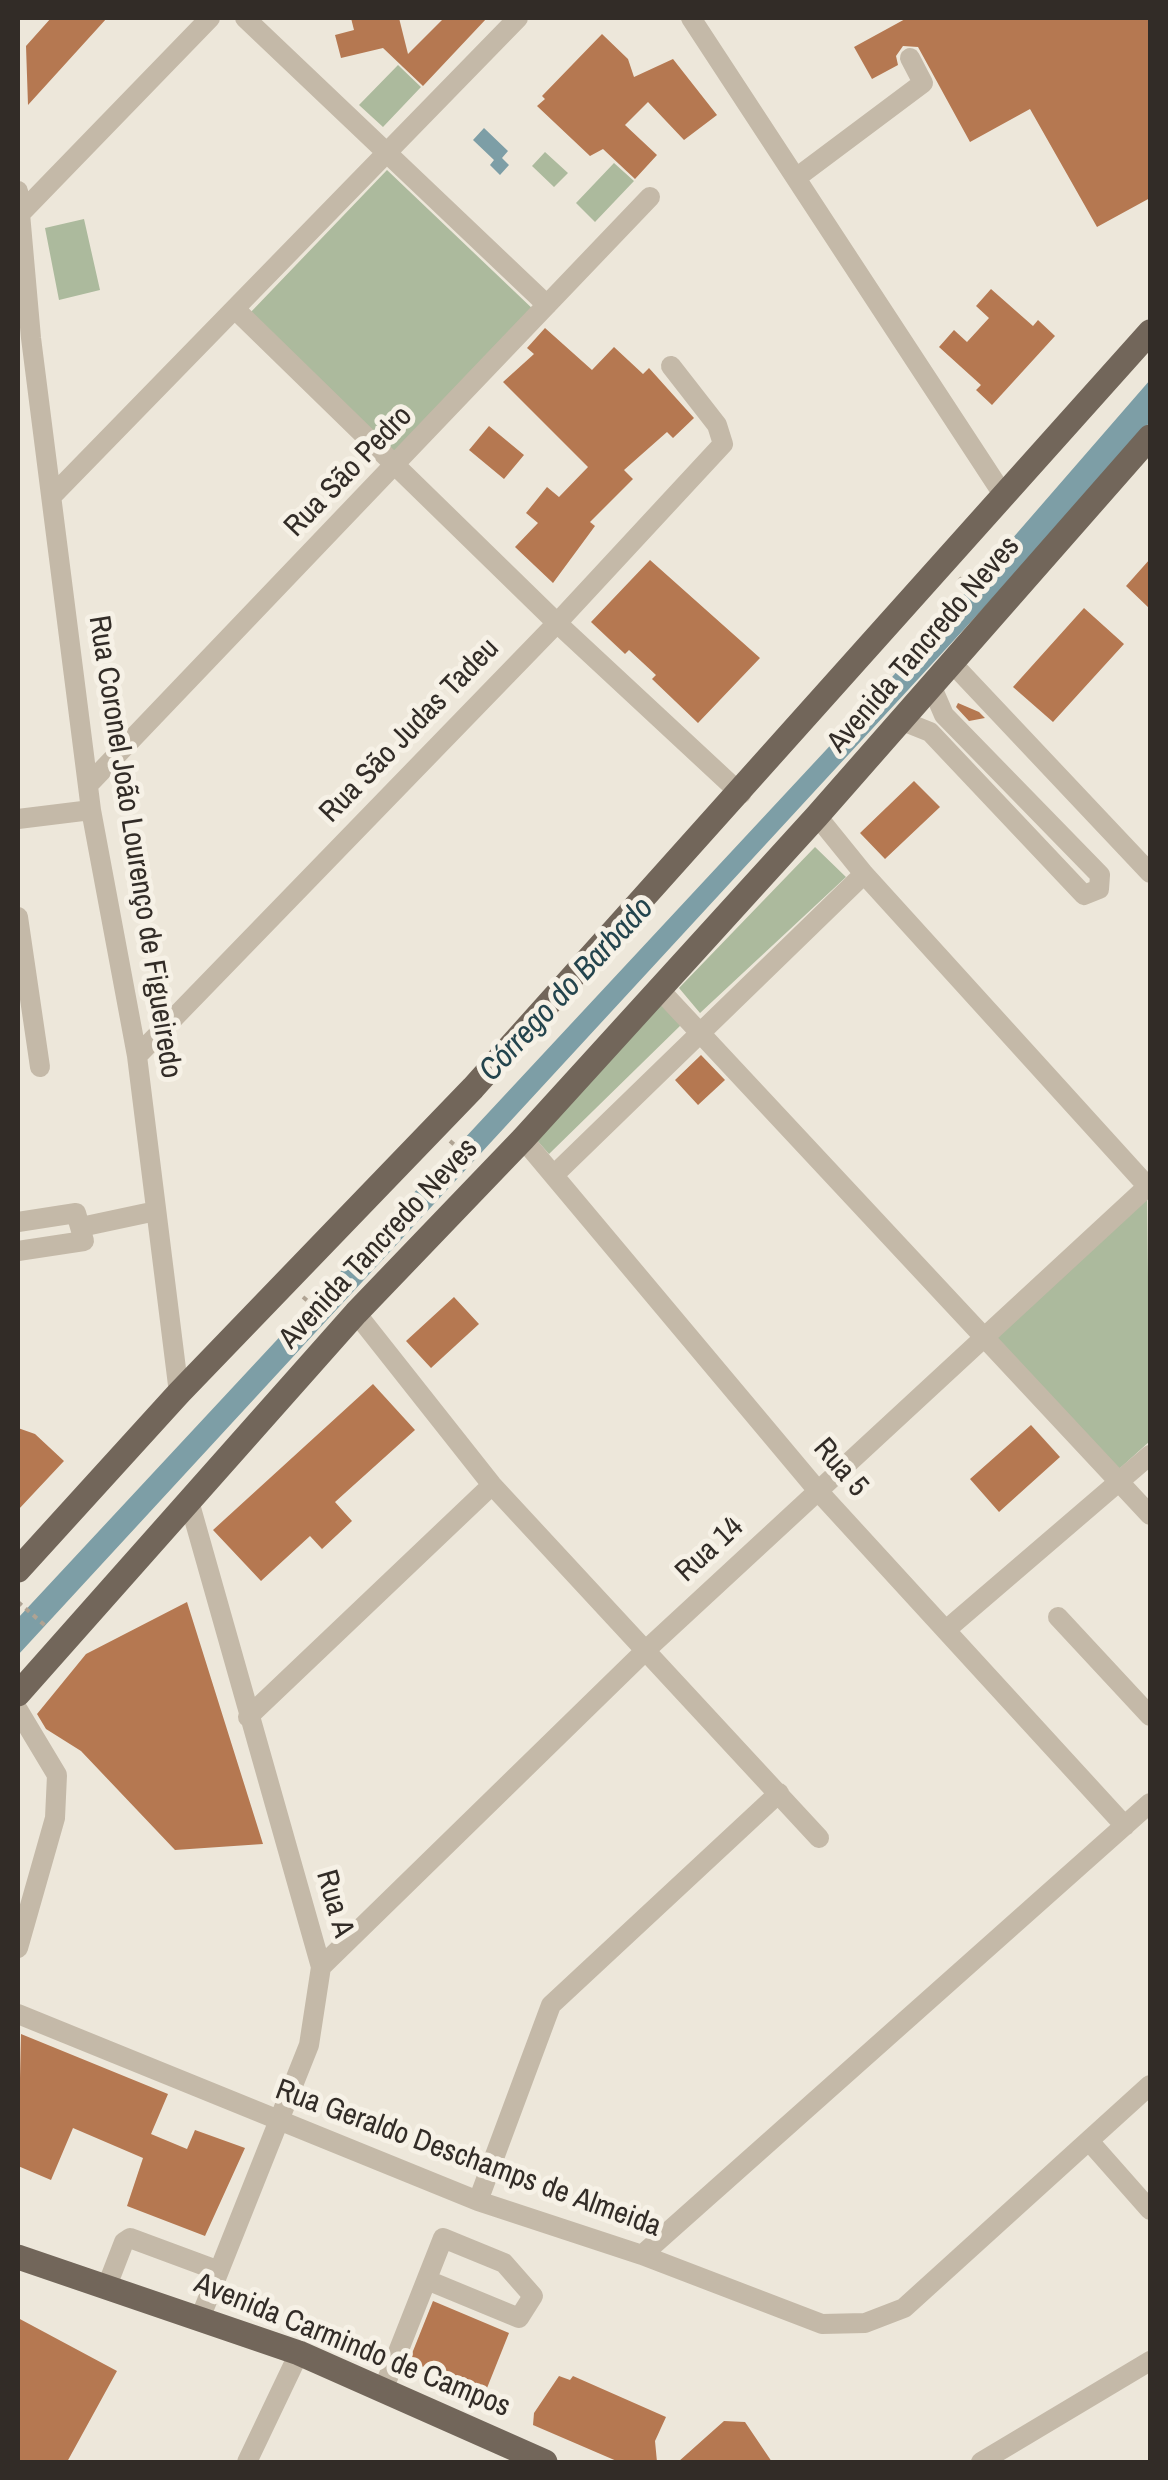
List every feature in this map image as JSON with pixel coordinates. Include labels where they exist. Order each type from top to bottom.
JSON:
[{"type":"main road","name":"Avenida Tancredo Neves","points":[[18,1570],[179,1393],[473,1088],[741,794],[1150,333]]},
{"type":"main road","name":"Avenida Tancredo Neves","points":[[18,1694],[356,1313],[522,1139],[817,816],[1150,436]]},
{"type":"main road","name":"Avenida Carmindo de Campos","points":[[19,2259],[201,2316],[299,2353],[546,2462]]},
{"type":"street","points":[[20,214],[210,18]]},
{"type":"street","points":[[245,18],[547,306]]},
{"type":"street","points":[[52,496],[518,18]]},
{"type":"street","points":[[692,18],[1004,496]]},
{"type":"street","points":[[796,178],[923,83],[910,58]]},
{"type":"street","name":"Rua Coronel João Lourenço de Figueiredo","points":[[18,190],[24,338],[52,496],[88,785],[137,1056],[179,1393]]},
{"type":"street","name":"Rua São Pedro","points":[[88,785],[396,468],[650,197]]},
{"type":"street","points":[[236,310],[556,624],[741,794]]},
{"type":"street","name":"Rua São Judas Tadeu","points":[[137,1056],[556,624],[723,444],[717,426],[671,366]]},
{"type":"street","points":[[951,662],[1150,874]]},
{"type":"street","points":[[900,720],[930,732],[1084,895],[1099,889],[1100,875],[944,715],[931,685]]},
{"type":"street","points":[[18,819],[92,810]]},
{"type":"street","points":[[817,816],[864,874],[1149,1188]]},
{"type":"street","points":[[556,1173],[864,874]]},
{"type":"street","points":[[18,917],[24,1026],[40,1067]]},
{"type":"street","points":[[660,990],[1150,1515]]},
{"type":"street","name":"Rua 5","points":[[522,1139],[556,1173],[818,1492],[1125,1826]]},
{"type":"street","name":"Rua 14","points":[[321,1967],[646,1650],[1149,1188]]},
{"type":"street","points":[[81,1227],[156,1211]]},
{"type":"street","points":[[18,1222],[76,1213],[84,1241],[18,1251]]},
{"type":"street","points":[[356,1313],[492,1485],[820,1838]]},
{"type":"street","points":[[946,1630],[1150,1454]]},
{"type":"street","points":[[248,1717],[492,1485]]},
{"type":"street","name":"Rua A","points":[[188,1501],[321,1967],[309,2044],[201,2316]]},
{"type":"street","points":[[1058,1617],[1150,1716]]},
{"type":"street","points":[[18,1710],[57,1775],[55,1818],[18,1948]]},
{"type":"street","points":[[478,2201],[551,2005],[779,1793]]},
{"type":"street","points":[[642,2255],[1150,1804]]},
{"type":"street","name":"Rua Geraldo Deschamps de Almeida","points":[[18,2014],[478,2201],[642,2255],[822,2324],[865,2323],[904,2308],[1089,2141]]},
{"type":"street","points":[[1150,2086],[1089,2141],[1150,2210]]},
{"type":"street","points":[[106,2286],[124,2242],[130,2238],[219,2271]]},
{"type":"street","points":[[382,2390],[426,2280],[443,2238],[504,2262],[533,2296],[519,2318],[426,2280]]},
{"type":"street","points":[[247,2462],[299,2353]]},
{"type":"street","points":[[981,2462],[1150,2361]]},
{"type":"path","points":[[963,582],[990,605]]},
{"type":"path","points":[[450,1140],[473,1161]]},
{"type":"path","points":[[303,1296],[326,1317]]},
{"type":"path","points":[[18,1602],[49,1629]]},
{"type":"green space","points":[[398,65],[421,87],[383,127],[359,105]]},
{"type":"green space","points":[[545,152],[568,173],[554,187],[532,166]]},
{"type":"green space","points":[[614,163],[634,181],[595,222],[576,203]]},
{"type":"green space","points":[[387,170],[536,312],[398,456],[249,314]]},
{"type":"green space","points":[[84,219],[100,290],[59,300],[45,228]]},
{"type":"green space","points":[[815,847],[846,877],[700,1013],[679,988]]},
{"type":"green space","points":[[660,997],[683,1023],[549,1154],[534,1137]]},
{"type":"green space","points":[[1147,1195],[1150,1441],[1118,1470],[994,1337]]},
{"type":"water","points":[[484,128],[508,151],[502,158],[509,165],[500,175],[490,165],[494,160],[473,140]]},
{"type":"water","points":[[1150,380],[1150,422],[1003,587],[18,1655],[18,1618],[866,707]]},
{"type":"building","points":[[51,18],[107,18],[28,105],[26,46]]},
{"type":"building","points":[[351,18],[399,18],[408,54],[444,18],[487,18],[423,86],[383,48],[341,58],[335,35],[354,30]]},
{"type":"building","points":[[907,18],[1150,18],[1150,198],[1097,227],[1030,109],[970,142],[918,47],[903,46],[896,56],[898,65],[872,79],[854,47]]},
{"type":"building","points":[[602,34],[628,59],[634,77],[673,59],[717,115],[684,140],[648,102],[625,125],[657,155],[635,179],[603,149],[590,156],[537,106]]},
{"type":"building","points":[[991,289],[1033,326],[1038,320],[1055,336],[992,405],[976,390],[981,385],[939,347],[954,330],[967,342],[989,318],[976,306]]},
{"type":"building","points":[[545,328],[592,370],[614,347],[643,374],[649,368],[694,418],[673,438],[667,432],[624,470],[633,479],[590,522],[595,526],[553,583],[515,547],[538,523],[526,513],[547,487],[559,497],[588,467],[503,382],[534,354],[527,348]]},
{"type":"building","points":[[489,426],[524,455],[504,479],[469,450]]},
{"type":"building","points":[[1150,559],[1150,609],[1126,586]]},
{"type":"building","points":[[650,560],[760,658],[698,723],[652,679],[656,675],[629,650],[625,654],[591,622]]},
{"type":"building","points":[[1084,608],[1124,644],[1053,722],[1013,687]]},
{"type":"building","points":[[958,703],[985,718],[969,721],[956,707]]},
{"type":"building","points":[[914,781],[940,807],[885,859],[860,833]]},
{"type":"building","points":[[701,1055],[725,1080],[698,1105],[675,1080]]},
{"type":"building","points":[[454,1297],[479,1324],[431,1368],[406,1341]]},
{"type":"building","points":[[373,1384],[415,1430],[335,1502],[352,1521],[322,1549],[310,1536],[261,1581],[213,1530]]},
{"type":"building","points":[[1031,1425],[1060,1457],[999,1512],[970,1479]]},
{"type":"building","points":[[18,1428],[35,1434],[64,1461],[18,1510]]},
{"type":"building","points":[[187,1602],[263,1844],[175,1850],[81,1751],[46,1729],[37,1714],[86,1654]]},
{"type":"building","points":[[21,2034],[168,2094],[151,2134],[187,2149],[195,2130],[245,2148],[205,2236],[127,2206],[143,2158],[73,2128],[51,2180],[18,2166]]},
{"type":"building","points":[[433,2301],[509,2333],[485,2393],[409,2361]]},
{"type":"building","points":[[18,2318],[117,2371],[67,2462],[18,2462]]},
{"type":"building","points":[[559,2376],[570,2380],[573,2376],[666,2417],[655,2441],[657,2462],[619,2462],[533,2425],[534,2413]]},
{"type":"building","points":[[724,2421],[745,2422],[772,2462],[678,2462]]},
{"type":"water label","name":"Córrego do Barbado","points":[[567,990]]}]
